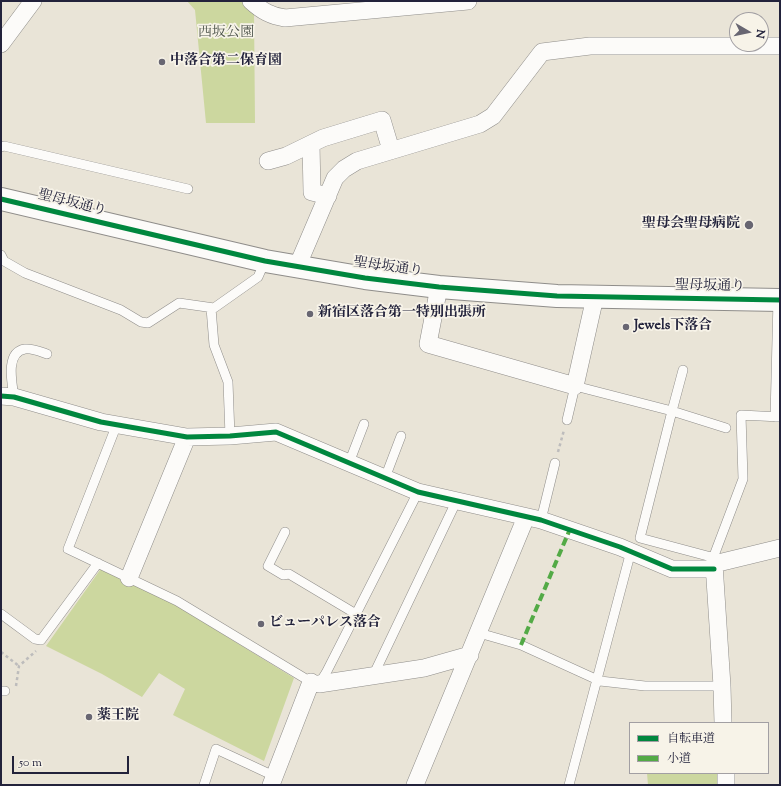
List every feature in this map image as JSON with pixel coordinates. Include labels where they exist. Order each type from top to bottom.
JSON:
[{"type":"street","points":[[1,44],[33,1]]},
{"type":"street","points":[[251,1],[261,10],[273,16],[285,18],[468,1]]},
{"type":"street","points":[[297,266],[335,178],[344,168],[357,161],[391,150],[480,124],[493,116],[542,52],[590,46],[780,46]]},
{"type":"street","points":[[268,161],[286,156],[323,138],[382,120],[391,150]]},
{"type":"street","points":[[310,144],[312,192],[328,196]]},
{"type":"street","name":"聖母坂通り","points":[[1,199],[265,261],[365,278],[439,287],[557,296],[779,300]]},
{"type":"street","points":[[439,287],[428,344],[575,386],[595,297]]},
{"type":"street","points":[[7,397],[102,422],[187,437],[230,436],[276,432],[418,492],[456,502],[534,518],[582,533],[631,551],[672,569],[714,564],[780,548]]},
{"type":"street","points":[[129,578],[187,437]]},
{"type":"street","points":[[415,785],[479,633],[534,518]]},
{"type":"street","points":[[714,564],[723,722]]},
{"type":"street","points":[[272,781],[315,683],[424,668],[470,654]]},
{"type":"street","points":[[726,774],[726,785]]},
{"type":"lane","points":[[1,147],[4,146],[94,166],[188,189]]},
{"type":"lane","points":[[1,255],[4,261],[25,273],[121,310],[141,322],[148,323],[179,303],[211,308],[258,277],[265,261]]},
{"type":"lane","points":[[683,370],[640,538],[714,564],[743,479],[741,416],[777,417],[779,300]]},
{"type":"lane","points":[[211,308],[214,345],[228,382],[230,436]]},
{"type":"lane","points":[[7,397],[14,357],[18,351],[27,349],[47,354]]},
{"type":"lane","points":[[567,420],[575,386],[672,411],[726,428]]},
{"type":"lane","points":[[117,424],[68,550],[176,601],[315,683],[326,673],[418,492]]},
{"type":"lane","points":[[349,463],[364,424]]},
{"type":"lane","points":[[385,478],[401,436]]},
{"type":"lane","points":[[534,518],[556,463]]},
{"type":"lane","points":[[373,676],[456,502]]},
{"type":"lane","points":[[284,532],[268,566],[283,575],[289,574],[356,614]]},
{"type":"lane","points":[[569,785],[631,551]]},
{"type":"lane","points":[[1,614],[35,639],[41,640],[98,563]]},
{"type":"lane","points":[[479,633],[521,645],[597,680],[645,686],[722,686]]},
{"type":"lane","points":[[204,785],[216,749],[272,781]]},
{"type":"path","points":[[556,463],[567,420]]},
{"type":"path","points":[[3,691],[16,687],[18,666],[41,646]]},
{"type":"path","points":[[1,652],[18,666]]},
{"type":"green space","name":"西坂公園","points":[[187,1],[245,1],[254,11],[255,123],[206,123],[195,10]]},
{"type":"green space","points":[[100,570],[105,570],[177,606],[294,678],[264,761],[173,715],[185,689],[159,673],[142,697],[102,674],[46,646]]},
{"type":"green space","points":[[647,774],[721,774],[722,785],[648,785]]},
{"type":"marked path","points":[[521,645],[570,529]]},
{"type":"cycle path","points":[[1,199],[265,261],[365,278],[439,287],[557,296],[780,300]]},
{"type":"cycle path","points":[[1,396],[14,397],[101,422],[187,437],[230,436],[276,432],[418,492],[541,520],[620,547],[672,569],[714,569]]},
{"type":"place","name":"中落合第二保育園","points":[[162,62]]},
{"type":"place","name":"聖母会聖母病院","points":[[749,225]]},
{"type":"place","name":"新宿区落合第一特別出張所","points":[[310,314]]},
{"type":"place","name":"Jewels下落合","points":[[626,327]]},
{"type":"place","name":"ビューパレス落合","points":[[261,624]]},
{"type":"place","name":"薬王院","points":[[89,717]]}]
